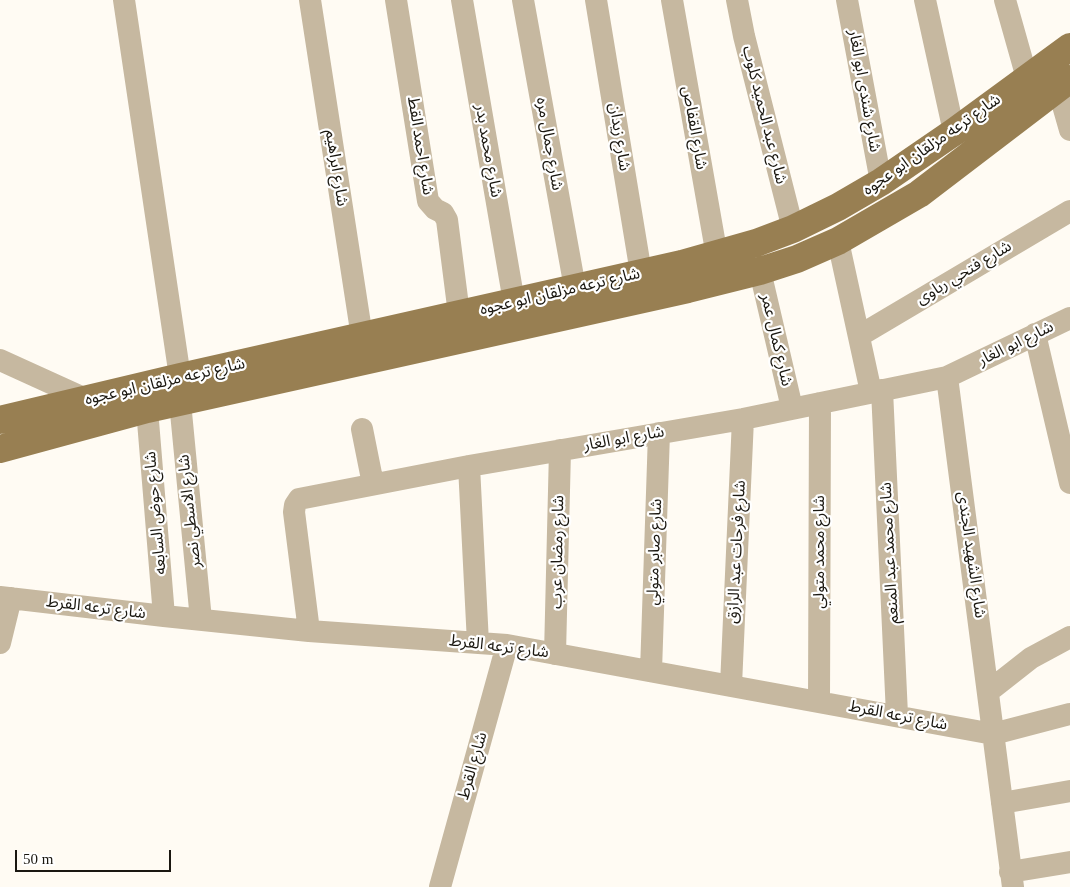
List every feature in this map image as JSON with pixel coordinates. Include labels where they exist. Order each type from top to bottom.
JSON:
[{"type":"main road","name":"شارع ترعه مزلقان ابو عجوه","points":[[0,449],[147,409],[180,390],[362,337],[717,256],[756,244],[793,229],[838,207],[881,182],[954,132],[1070,47]]},
{"type":"main road","name":"شارع ترعه مزلقان ابو عجوه","points":[[0,420],[88,400],[180,390],[688,289],[760,271],[797,259],[838,241],[919,194],[1064,84]]},
{"type":"street","name":"شارع الاسطي نصر","points":[[124,0],[180,390],[201,620]]},
{"type":"street","name":"شارع ابراهيم","points":[[310,0],[362,337]]},
{"type":"street","name":"شارع احمد القط","points":[[396,0],[428,200],[448,220],[459,314]]},
{"type":"street","name":"شارع محمد بدر","points":[[462,0],[514,302]]},
{"type":"street","name":"شارع جمال مره","points":[[523,0],[576,288]]},
{"type":"street","name":"شارع زيدان","points":[[596,0],[641,273]]},
{"type":"street","name":"شارع القفاص","points":[[672,0],[717,256]]},
{"type":"street","name":"شارع عبد الحميد كلوب","points":[[737,0],[744,36],[793,229]]},
{"type":"street","name":"شارع شندى ابو الغار","points":[[847,0],[881,182]]},
{"type":"street","points":[[924,0],[954,132]]},
{"type":"street","points":[[1005,0],[1027,78]]},
{"type":"street","points":[[1064,84],[1070,130]]},
{"type":"street","name":"شارع فتحي رباوى","points":[[859,336],[1070,211]]},
{"type":"street","name":"شارع محمد عبد المنعم","points":[[838,241],[859,336],[877,391],[897,715]]},
{"type":"street","name":"شارع كمال عمر","points":[[760,271],[792,408]]},
{"type":"street","name":"شارع ابو الغار","points":[[309,631],[295,505],[298,499],[469,466],[743,419],[947,377],[1070,318]]},
{"type":"street","points":[[1035,334],[1070,483]]},
{"type":"street","points":[[0,360],[88,400]]},
{"type":"street","name":"شارع الشهيد الجندى","points":[[947,377],[989,691],[1011,880]]},
{"type":"street","name":"شارع محمد متولي","points":[[820,403],[820,701]]},
{"type":"street","name":"شارع حوض السابعه","points":[[147,409],[164,616]]},
{"type":"street","name":"شارع فرحات عبد الرازق","points":[[731,685],[743,419]]},
{"type":"street","points":[[362,429],[373,484]]},
{"type":"street","name":"شارع صابر متولي","points":[[651,671],[659,433]]},
{"type":"street","name":"شارع رمضان عرب","points":[[555,654],[560,450]]},
{"type":"street","points":[[469,466],[478,643]]},
{"type":"street","points":[[0,643],[5,598]]},
{"type":"street","name":"شارع ترعه القرط","points":[[5,598],[309,631],[507,645],[993,734]]},
{"type":"street","points":[[989,691],[1031,658],[1070,636]]},
{"type":"street","name":"شارع القرط","points":[[440,887],[507,645]]},
{"type":"street","points":[[993,734],[1070,714]]},
{"type":"street","points":[[1002,803],[1070,791]]},
{"type":"street","points":[[1011,880],[1070,862]]}]
